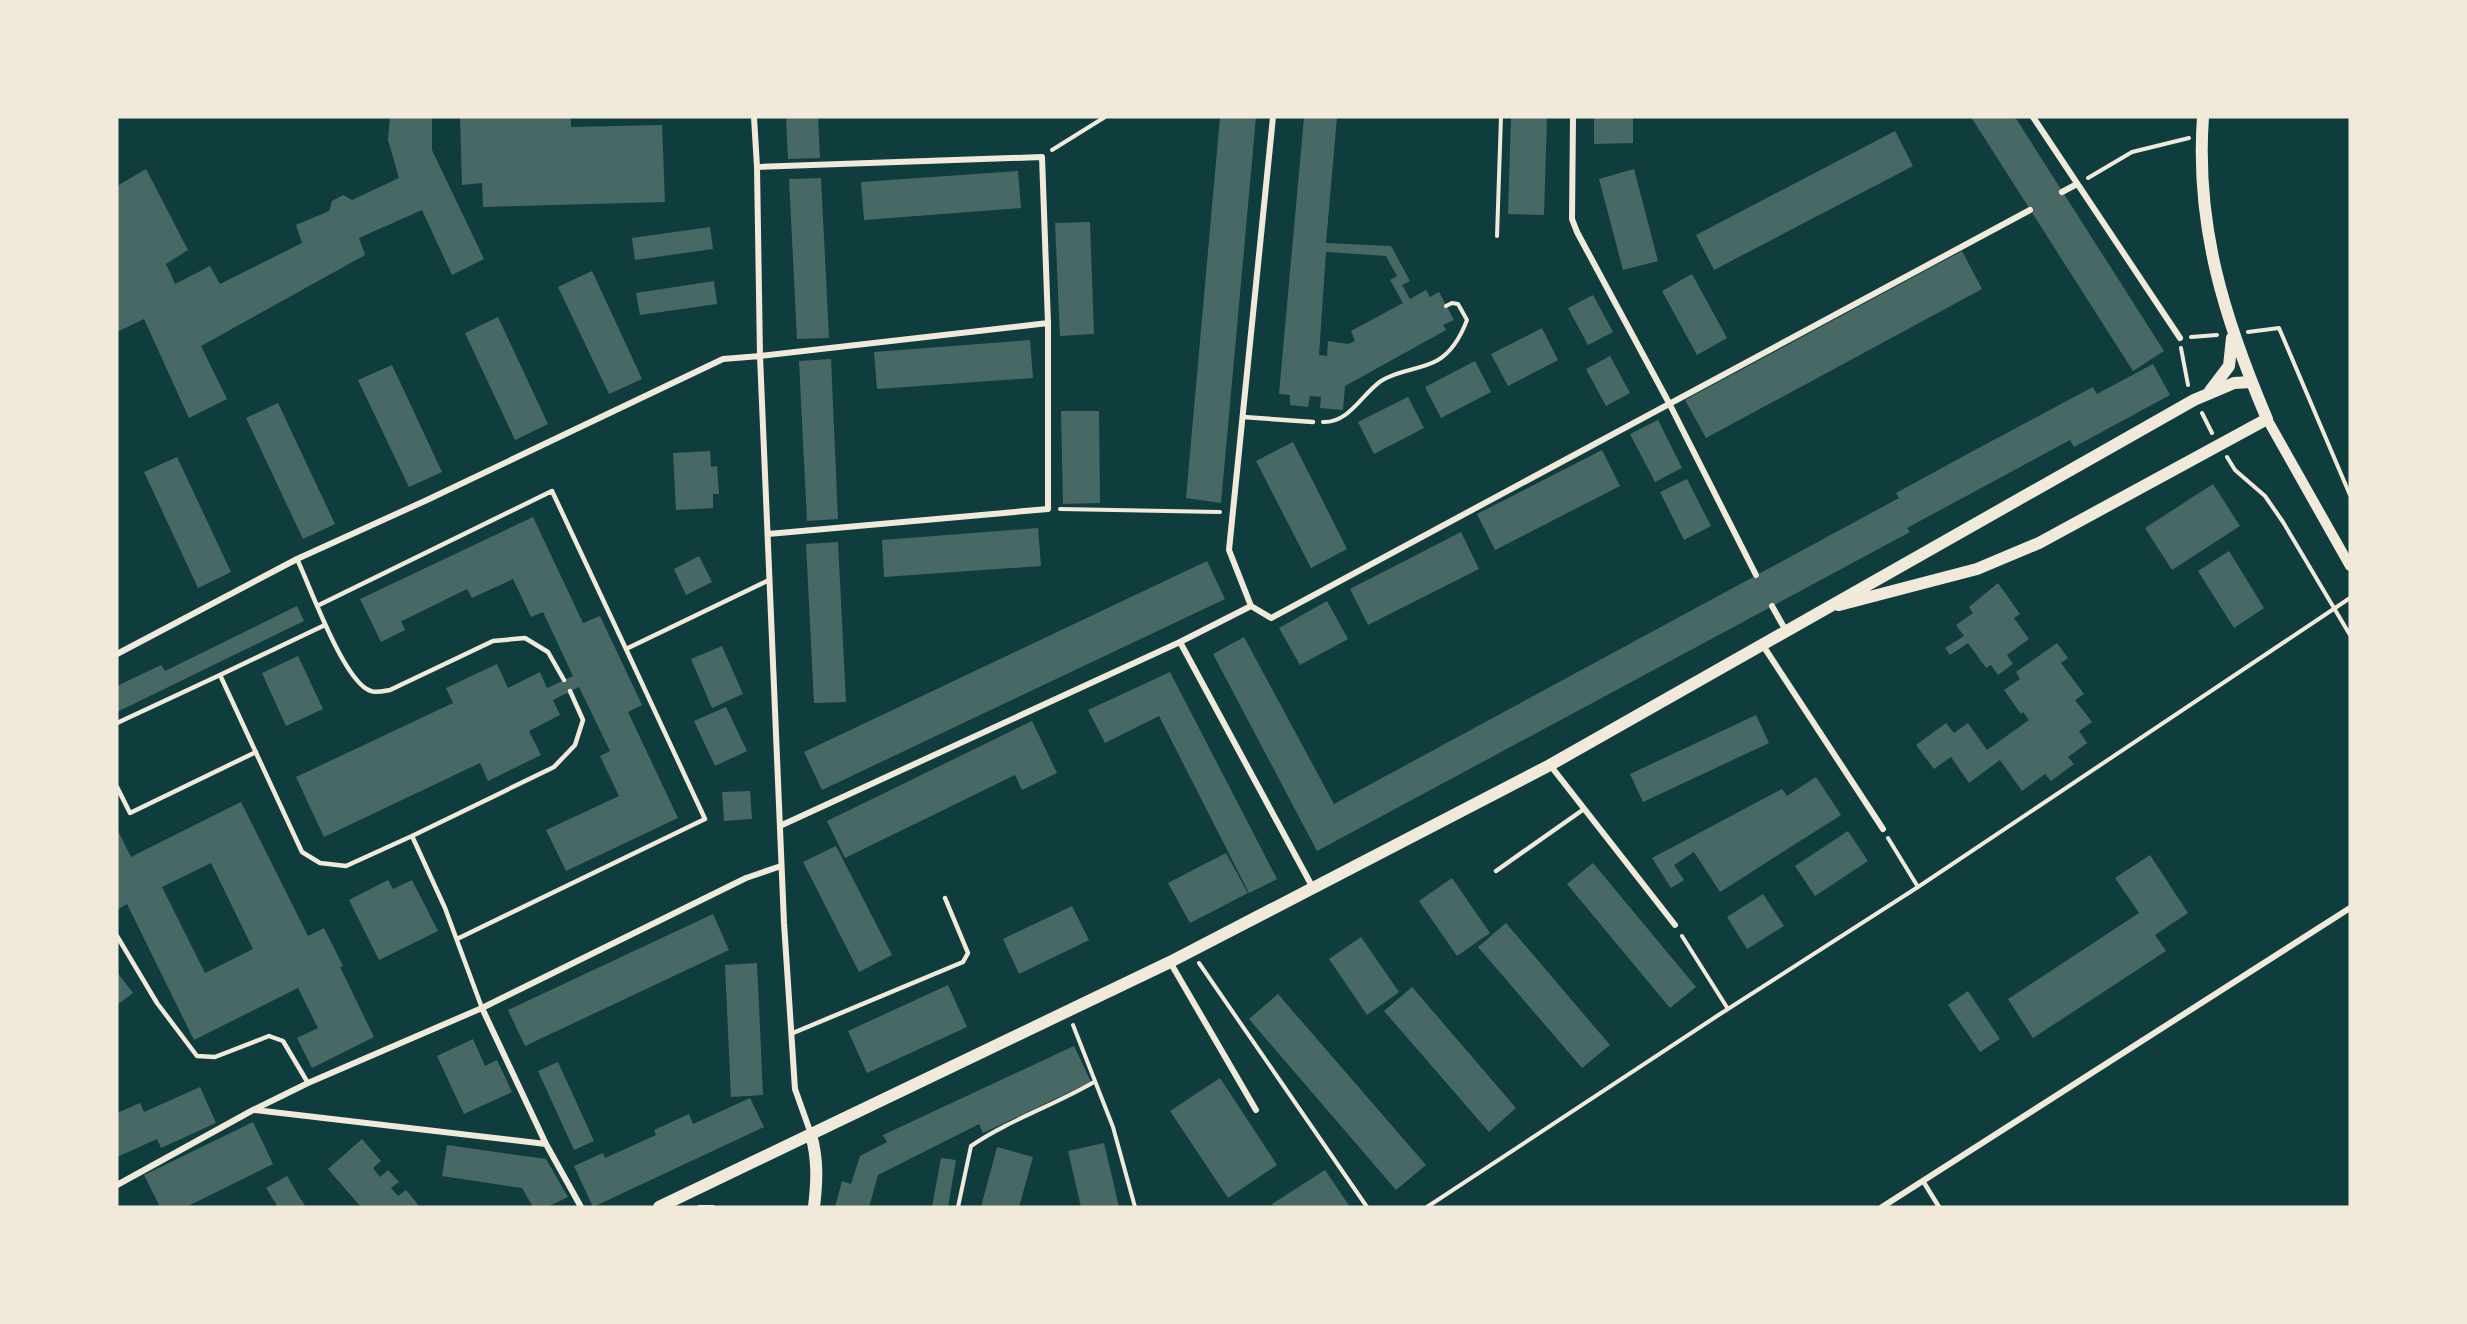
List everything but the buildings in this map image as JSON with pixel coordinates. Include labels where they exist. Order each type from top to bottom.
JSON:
[{"type":"main road","points":[[1823,610],[1977,569],[2039,543],[2267,420],[2232,334],[2208,242],[2200,156],[2203,117]]},
{"type":"main road","points":[[2210,391],[2229,366],[2232,334]]},
{"type":"main road","points":[[659,1207],[1170,962],[1313,888],[1550,765],[2210,391],[2234,382],[2251,382]]},
{"type":"main road","points":[[811,1135],[816,1154],[817,1184],[814,1207]]},
{"type":"street","points":[[754,117],[760,356],[775,742],[782,825],[781,866],[795,1089],[811,1135]]},
{"type":"street","points":[[1273,117],[1230,550],[1251,606],[1271,618],[2030,210]]},
{"type":"street","points":[[1573,117],[1572,219],[1576,232],[1669,404],[1756,575]]},
{"type":"street","points":[[2033,117],[2180,338]]},
{"type":"street","points":[[757,167],[1041,157],[1048,323],[1048,509],[768,534]]},
{"type":"street","points":[[2062,192],[2077,184]]},
{"type":"street","points":[[117,654],[297,559],[427,500],[723,359],[1048,323]]},
{"type":"street","points":[[2267,420],[2350,566]]},
{"type":"street","points":[[782,825],[1180,642],[1251,606]]},
{"type":"street","points":[[1772,606],[1786,631]]},
{"type":"street","points":[[1180,642],[1313,888]]},
{"type":"street","points":[[1762,644],[1883,829]]},
{"type":"street","points":[[1550,765],[1675,925]]},
{"type":"street","points":[[117,1185],[253,1110],[308,1083],[482,1008],[746,878],[781,866]]},
{"type":"street","points":[[1882,1207],[2350,908]]},
{"type":"street","points":[[1170,962],[1256,1110]]},
{"type":"street","points":[[482,1008],[546,1144],[581,1207]]},
{"type":"street","points":[[253,1110],[546,1144]]},
{"type":"lane","points":[[1243,417],[1313,422]]},
{"type":"lane","points":[[317,606],[552,491],[705,819],[457,939]]},
{"type":"lane","points":[[297,559],[325,625],[354,680],[371,691],[390,690],[493,641],[525,638],[548,652],[564,680]]},
{"type":"lane","points":[[626,649],[769,580]]},
{"type":"lane","points":[[117,723],[325,625]]},
{"type":"lane","points":[[220,675],[302,852],[320,863],[346,866],[554,767],[575,745],[583,720],[570,691]]},
{"type":"lane","points":[[117,788],[130,813],[256,752]]},
{"type":"lane","points":[[1496,871],[1584,809]]},
{"type":"lane","points":[[412,836],[445,908],[482,1008]]},
{"type":"lane","points":[[793,1033],[963,962],[968,953],[945,898]]},
{"type":"lane","points":[[117,936],[157,1003],[197,1056],[215,1058],[269,1036],[283,1041],[308,1083]]},
{"type":"lane","points":[[1923,1181],[1939,1207]]},
{"type":"path","points":[[1041,157],[1105,117]]},
{"type":"path","points":[[1497,236],[1502,117]]},
{"type":"path","points":[[2077,184],[2132,152],[2202,135]]},
{"type":"path","points":[[1313,422],[1329,423],[1345,416],[1383,379],[1437,361],[1462,334],[1467,320],[1458,304],[1452,303],[1446,306]]},
{"type":"path","points":[[2279,328],[2350,495]]},
{"type":"path","points":[[2180,338],[2186,380],[2218,447],[2235,470],[2265,496],[2350,635]]},
{"type":"path","points":[[1048,509],[1233,513]]},
{"type":"path","points":[[1427,1207],[1918,887],[2350,598]]},
{"type":"path","points":[[1883,829],[1918,887]]},
{"type":"path","points":[[1675,925],[1728,1009]]},
{"type":"path","points":[[1191,951],[1367,1207]]},
{"type":"path","points":[[1067,1010],[1113,1127],[1135,1207]]},
{"type":"path","points":[[958,1207],[971,1146],[1095,1082]]},
{"type":"path","points":[[698,1207],[713,1207]]}]
